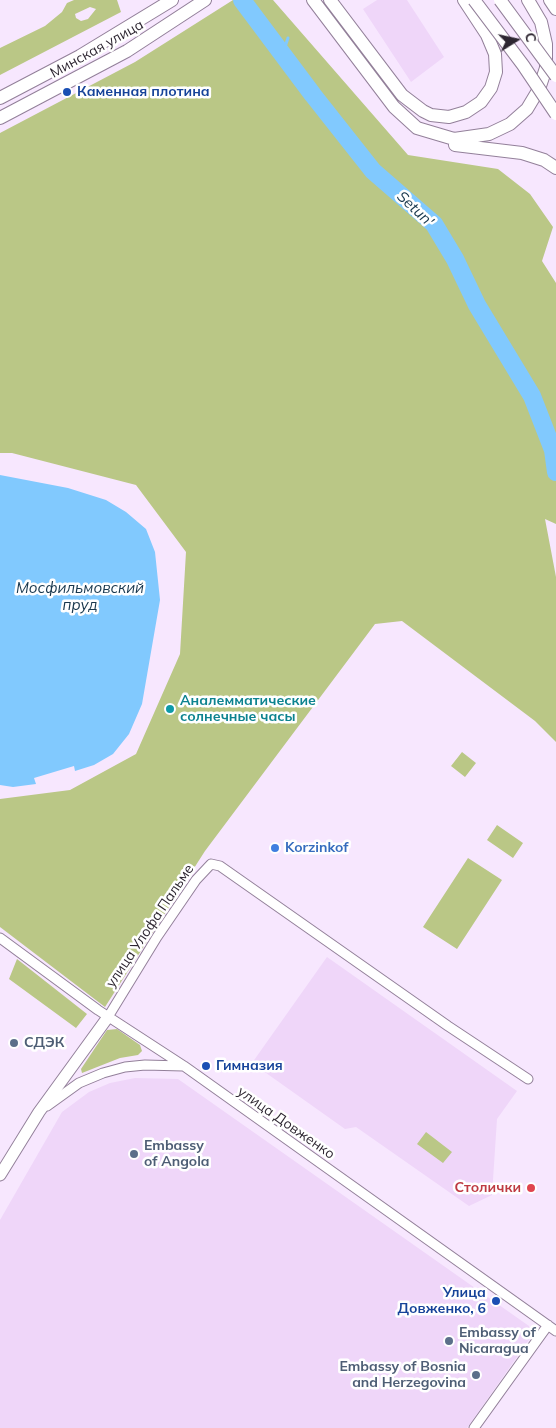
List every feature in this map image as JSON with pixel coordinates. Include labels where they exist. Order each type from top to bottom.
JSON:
[{"type":"main road","name":"Минская улица","points":[[0,98],[80,56],[172,0]]},
{"type":"main road","points":[[313,0],[383,95],[417,128],[444,142],[522,153],[544,160],[556,168]]},
{"type":"main road","points":[[330,0],[389,78],[415,106],[431,115],[449,117],[458,115],[481,102],[494,80],[495,54],[487,35],[464,0]]},
{"type":"main road","points":[[474,0],[523,65],[556,114]]},
{"type":"main road","points":[[500,0],[556,76]]},
{"type":"main road","points":[[417,128],[443,137],[478,137],[510,124],[527,109],[541,84],[547,56],[541,22],[528,0]]},
{"type":"main road","points":[[550,0],[556,9]]},
{"type":"main road","name":"Минская улица","points":[[0,118],[127,51],[201,3]]},
{"type":"street","name":"улица Улофа Пальме","points":[[0,1175],[39,1112],[108,1017],[157,937],[196,880],[211,864],[220,866],[448,1026],[528,1079]]},
{"type":"street","name":"улица Довженко","points":[[0,938],[108,1017],[184,1066],[552,1328]]},
{"type":"street","points":[[39,1112],[80,1083],[103,1073],[145,1064],[184,1066]]},
{"type":"street","points":[[474,1428],[552,1328]]},
{"type":"shaded area","points":[[377,0],[407,0],[444,57],[411,82],[363,9]]},
{"type":"shaded area","points":[[327,957],[517,1091],[497,1119],[492,1195],[469,1206],[356,1127],[345,1129],[252,1063]]},
{"type":"shaded area","points":[[135,1078],[178,1079],[529,1326],[531,1337],[467,1428],[0,1428],[0,1220],[62,1112],[89,1092],[110,1083]]},
{"type":"green space","points":[[74,0],[117,0],[121,12],[0,75],[0,48],[45,26],[62,12],[67,3]],"holes":[[[90,7],[96,9],[88,19],[81,21],[76,18],[75,14]]]},
{"type":"green space","points":[[233,0],[273,0],[408,155],[498,169],[530,194],[553,227],[542,261],[556,283],[556,524],[545,519],[556,577],[556,742],[535,721],[402,621],[375,624],[205,851],[105,1007],[0,927],[0,799],[70,790],[136,754],[180,654],[186,552],[136,485],[12,453],[0,453],[0,133],[135,62]]},
{"type":"green space","points":[[462,752],[476,763],[465,777],[451,766]]},
{"type":"green space","points":[[497,825],[523,843],[513,858],[487,840]]},
{"type":"green space","points":[[468,858],[502,880],[457,949],[423,927]]},
{"type":"green space","points":[[17,959],[87,1014],[76,1028],[9,979]]},
{"type":"green space","points":[[117,1029],[140,1045],[142,1051],[138,1055],[120,1058],[82,1073],[81,1069],[107,1030]]},
{"type":"green space","points":[[426,1132],[452,1152],[443,1163],[417,1144]]},
{"type":"water","name":"Мосфильмовский пруд","points":[[0,475],[68,488],[106,500],[126,512],[146,529],[155,552],[160,600],[142,704],[129,734],[113,754],[94,765],[75,771],[74,766],[34,778],[36,784],[13,787],[0,785]]},
{"type":"waterway","name":"Setun'","points":[[242,0],[373,171],[434,224],[455,259],[477,305],[532,396],[553,450],[556,472]]},
{"type":"waterway","points":[[283,53],[288,38]]},
{"type":"place","name":"Каменная плотина","points":[[67,92]]},
{"type":"place","name":"Аналемматические солнечные часы","points":[[170,709]]},
{"type":"place","name":"Korzinkof","points":[[275,848]]},
{"type":"place","name":"СДЭК","points":[[14,1043]]},
{"type":"place","name":"Гимназия","points":[[206,1066]]},
{"type":"place","name":"Embassy of Angola","points":[[134,1154]]},
{"type":"place","name":"Столички","points":[[531,1188]]},
{"type":"place","name":"Улица Довженко, 6","points":[[496,1301]]},
{"type":"place","name":"Embassy of Nicaragua","points":[[449,1341]]},
{"type":"place","name":"Embassy of Bosnia and Herzegovina","points":[[476,1375]]}]
